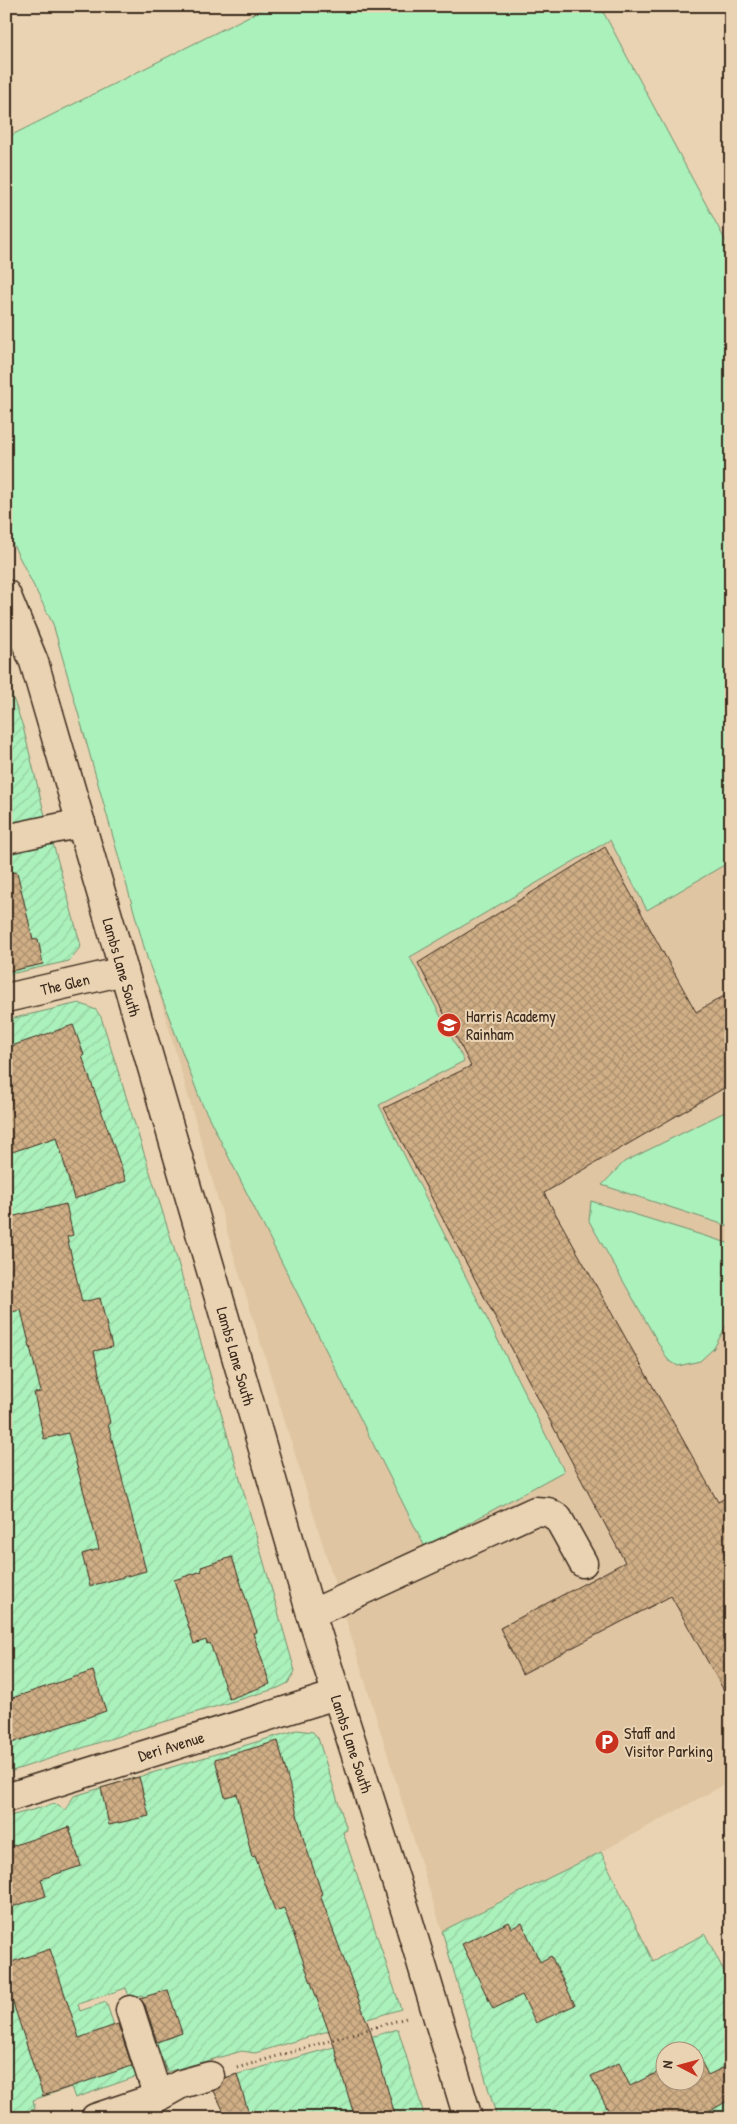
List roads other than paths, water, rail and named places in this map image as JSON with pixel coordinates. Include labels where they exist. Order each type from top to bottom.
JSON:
[{"type":"street","name":"Lambs Lane South","points":[[6,594],[34,662],[311,1614],[468,2118]]},
{"type":"street","points":[[6,839],[81,823]]},
{"type":"street","name":"The Glen","points":[[6,998],[124,971]]},
{"type":"street","points":[[311,1614],[535,1511],[548,1512],[558,1518],[583,1563]]},
{"type":"street","name":"Deri Avenue","points":[[6,1798],[336,1695]]},
{"type":"street","points":[[130,2010],[158,2097]]},
{"type":"street","points":[[95,2118],[158,2097],[181,2084],[210,2076]]},
{"type":"place","name":"Harris Academy Rainham","points":[[449,1025]]},
{"type":"place","name":"Staff and Visitor Parking","points":[[607,1742]]}]
